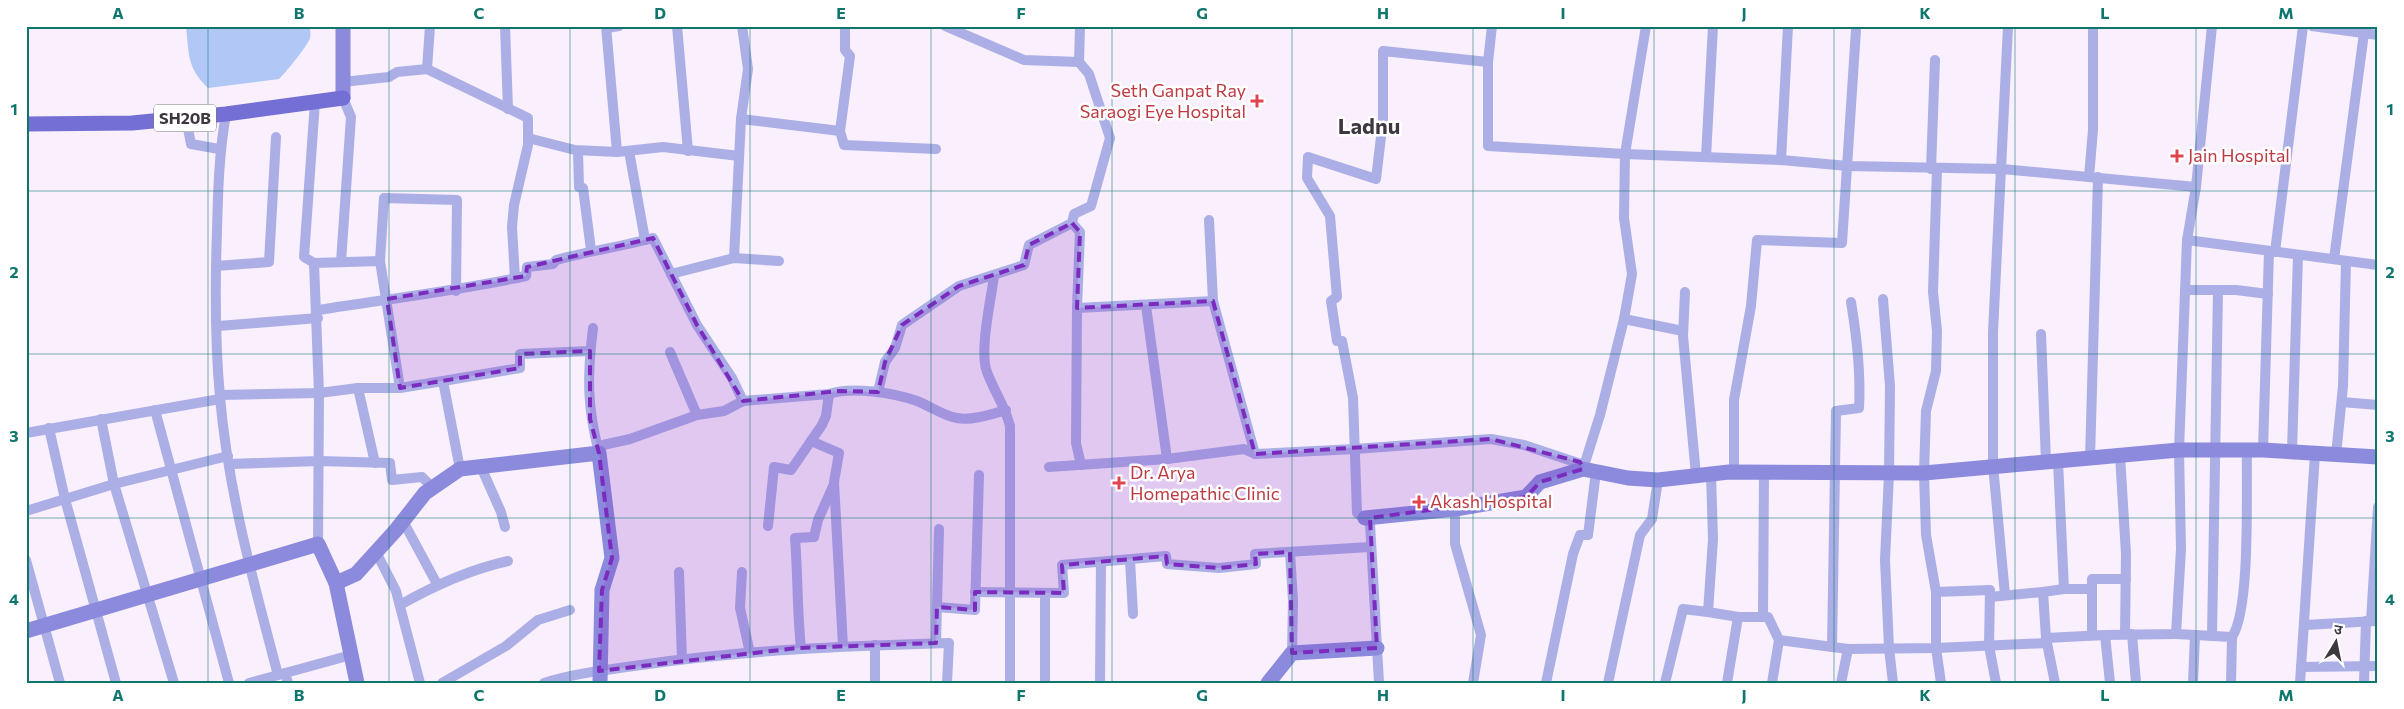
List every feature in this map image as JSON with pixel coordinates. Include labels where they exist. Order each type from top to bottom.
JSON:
[{"type":"main road","name":"SH20B","points":[[26,124],[132,123],[226,114],[343,98]]},
{"type":"street","points":[[341,262],[351,117],[343,98],[343,26]]},
{"type":"street","points":[[427,69],[430,26]]},
{"type":"street","points":[[505,26],[508,109]]},
{"type":"street","points":[[617,152],[606,27],[619,26]]},
{"type":"street","points":[[677,26],[688,151]]},
{"type":"street","points":[[734,258],[741,119],[748,69],[742,26]]},
{"type":"street","points":[[845,26],[844,50],[850,56],[840,131],[844,145],[936,149]]},
{"type":"street","points":[[945,26],[1024,60],[1079,62]]},
{"type":"street","points":[[1072,223],[1074,214],[1091,206],[1110,138],[1089,74],[1079,62],[1080,26]]},
{"type":"street","points":[[1492,26],[1488,62],[1488,146],[1706,158],[1781,160],[1848,166],[2002,169],[2196,187]]},
{"type":"street","points":[[1546,683],[1573,554],[1580,536],[1588,535],[1587,469],[1624,320],[1632,274],[1624,218],[1625,154],[1646,26]]},
{"type":"street","points":[[1706,158],[1713,26]]},
{"type":"street","points":[[1781,160],[1788,26]]},
{"type":"street","points":[[2005,595],[1993,465],[1994,332],[2008,26]]},
{"type":"street","points":[[2090,459],[2094,177],[2093,26]]},
{"type":"street","points":[[2176,634],[2180,548],[2179,450],[2187,240],[2196,187],[2212,26]]},
{"type":"street","points":[[2263,450],[2268,294],[2272,251],[2303,26]]},
{"type":"street","points":[[2312,26],[2378,35]]},
{"type":"street","points":[[1734,472],[1734,400],[1751,306],[1757,240],[1842,243],[1856,30]]},
{"type":"street","points":[[2334,259],[2364,33]]},
{"type":"street","points":[[1379,683],[1370,523],[1357,513],[1353,398],[1342,341],[1337,341],[1330,301],[1337,297],[1330,216],[1307,178],[1308,157],[1376,179],[1383,120],[1383,51],[1488,62]]},
{"type":"street","points":[[1935,60],[1933,292],[1937,331],[1936,371],[1926,411],[1924,473],[1926,536],[1936,592],[1936,648],[1941,683]]},
{"type":"street","points":[[343,82],[389,77],[397,72],[427,69],[528,118],[528,138],[513,212],[512,227],[516,278]]},
{"type":"street","points":[[315,102],[304,257],[314,263],[380,261]]},
{"type":"street","points":[[226,114],[220,150],[216,266],[220,397],[229,460],[249,564],[284,677]]},
{"type":"street","points":[[186,118],[191,144],[220,150]]},
{"type":"street","points":[[741,119],[840,131]]},
{"type":"street","points":[[216,266],[269,262],[276,137]]},
{"type":"street","points":[[528,138],[578,151],[617,152],[663,146],[688,151],[739,156]]},
{"type":"street","points":[[578,151],[579,186],[583,188],[591,250]]},
{"type":"street","points":[[629,151],[645,240]]},
{"type":"street","points":[[400,388],[380,261],[384,198],[457,200],[456,291]]},
{"type":"street","points":[[1209,220],[1213,301],[1255,454]]},
{"type":"street","points":[[878,392],[885,362],[895,348],[902,325],[959,286],[1024,265],[1029,245],[1072,223]]},
{"type":"street","points":[[1072,223],[1080,232],[1076,308],[1076,443],[1081,465]]},
{"type":"street","points":[[218,326],[318,314],[387,299],[456,291],[526,276],[527,267],[553,264],[556,260],[591,250],[607,249],[653,238],[697,325],[732,378],[743,401]]},
{"type":"street","points":[[2187,240],[2378,265]]},
{"type":"street","points":[[2292,451],[2298,255]]},
{"type":"street","points":[[671,274],[734,258],[779,261]]},
{"type":"street","points":[[2336,455],[2342,402],[2346,261]]},
{"type":"street","points":[[314,263],[318,314],[318,544],[336,583],[357,683]]},
{"type":"street","points":[[994,276],[984,353],[986,371],[1006,410],[1010,426],[1010,683]]},
{"type":"street","points":[[2185,290],[2218,290],[2268,294]]},
{"type":"street","points":[[2212,636],[2218,290]]},
{"type":"street","points":[[1685,292],[1683,332],[1714,539],[1708,612]]},
{"type":"street","points":[[1883,299],[1890,386],[1889,474],[1885,560],[1889,648],[1893,683]]},
{"type":"street","points":[[1076,308],[1146,306],[1213,301]]},
{"type":"street","points":[[1832,647],[1836,411],[1859,408],[1861,384],[1859,349],[1851,302]]},
{"type":"street","points":[[1146,306],[1167,459]]},
{"type":"street","points":[[1624,320],[1683,332]]},
{"type":"street","points":[[593,328],[588,370],[590,419],[599,453],[612,558],[602,590],[600,677]]},
{"type":"street","points":[[2041,334],[2064,589]]},
{"type":"street","points":[[26,433],[220,397],[319,393],[358,388],[400,388],[520,368],[520,354],[590,351]]},
{"type":"street","points":[[670,352],[697,414]]},
{"type":"street","points":[[443,381],[460,469]]},
{"type":"street","points":[[358,388],[375,463]]},
{"type":"street","points":[[599,453],[603,445],[630,439],[697,414],[724,411],[743,401],[829,394],[838,391],[878,392],[916,400],[957,418],[983,417],[1006,410]]},
{"type":"street","points":[[768,526],[774,468],[790,470],[826,416],[829,394]]},
{"type":"street","points":[[2342,402],[2378,405]]},
{"type":"street","points":[[155,410],[229,683]]},
{"type":"street","points":[[101,420],[114,484],[174,683]]},
{"type":"street","points":[[49,428],[65,499],[116,683]]},
{"type":"street","points":[[1049,467],[1167,459],[1244,448],[1255,454],[1491,439],[1524,445],[1587,469],[1658,480],[1734,472],[1924,473],[1993,465],[2090,459],[2179,450],[2292,451],[2378,457]]},
{"type":"street","points":[[811,441],[838,453],[834,482],[843,646]]},
{"type":"street","points":[[2231,683],[2232,637],[2238,629],[2244,578],[2248,450]]},
{"type":"street","points":[[336,583],[356,574],[425,493],[460,469],[599,453]]},
{"type":"street","points":[[2300,683],[2315,454]]},
{"type":"street","points":[[2120,455],[2128,634],[2136,683]]},
{"type":"street","points":[[26,511],[114,484],[170,470],[229,460],[390,463],[392,480],[422,477],[433,488]]},
{"type":"street","points":[[481,467],[505,527]]},
{"type":"street","points":[[1365,518],[1455,509],[1526,497],[1540,482],[1587,469]]},
{"type":"street","points":[[1762,617],[1764,473]]},
{"type":"street","points":[[937,608],[975,610],[980,475]]},
{"type":"street","points":[[1608,683],[1640,535],[1652,519],[1658,480]]},
{"type":"street","points":[[801,648],[797,615],[799,581],[795,538],[814,537],[818,520],[834,482]]},
{"type":"street","points":[[2364,683],[2372,621],[2378,506]]},
{"type":"street","points":[[1455,509],[1455,544],[1481,635],[1473,683]]},
{"type":"street","points":[[403,521],[437,584]]},
{"type":"street","points":[[936,643],[939,529]]},
{"type":"street","points":[[26,631],[318,544]]},
{"type":"street","points":[[975,592],[1064,593],[1062,565],[1166,556],[1167,564],[1219,568],[1256,564],[1255,554],[1370,548]]},
{"type":"street","points":[[376,552],[396,591],[420,683]]},
{"type":"street","points":[[1268,683],[1292,653],[1293,601],[1290,552]]},
{"type":"street","points":[[26,560],[46,625],[60,683]]},
{"type":"street","points":[[1130,560],[1133,614]]},
{"type":"street","points":[[400,605],[437,584],[480,567],[508,561]]},
{"type":"street","points":[[1100,683],[1101,562]]},
{"type":"street","points":[[679,572],[682,659]]},
{"type":"street","points":[[742,572],[740,608],[750,653]]},
{"type":"street","points":[[2092,635],[2092,579],[2126,579]]},
{"type":"street","points":[[1990,597],[2092,588]]},
{"type":"street","points":[[1936,592],[1990,590],[1989,646],[1996,683]]},
{"type":"street","points":[[2043,592],[2047,640],[2055,683]]},
{"type":"street","points":[[1045,593],[1045,683]]},
{"type":"street","points":[[1665,683],[1683,609],[1738,617],[1768,616],[1779,640],[1772,683]]},
{"type":"street","points":[[442,683],[506,646],[538,620],[570,610]]},
{"type":"street","points":[[1728,683],[1738,617]]},
{"type":"street","points":[[2305,625],[2372,621]]},
{"type":"street","points":[[1779,640],[1848,649],[1989,646],[2092,635],[2176,634],[2232,637]]},
{"type":"street","points":[[2105,635],[2110,683]]},
{"type":"street","points":[[2193,683],[2195,635]]},
{"type":"street","points":[[544,683],[566,676],[600,677],[682,659],[801,648],[949,643],[947,683]]},
{"type":"street","points":[[875,645],[875,683]]},
{"type":"street","points":[[1292,653],[1377,648]]},
{"type":"street","points":[[1841,683],[1848,649]]},
{"type":"street","points":[[249,683],[284,677],[351,655]]},
{"type":"street","points":[[2301,667],[2378,666]]},
{"type":"highlighted area","points":[[1072,223],[1080,232],[1077,308],[1213,301],[1255,454],[1491,439],[1580,462],[1583,469],[1540,482],[1526,497],[1370,518],[1377,648],[1292,653],[1290,552],[1255,554],[1256,564],[1219,568],[1167,564],[1166,556],[1062,565],[1064,593],[975,592],[975,610],[937,607],[936,643],[797,648],[599,671],[602,590],[612,558],[599,453],[590,419],[590,351],[520,354],[520,368],[400,388],[387,299],[526,276],[527,267],[653,238],[697,325],[743,401],[839,391],[878,392],[885,362],[902,325],[959,286],[1024,265],[1029,245]]},
{"type":"water","points":[[186,26],[310,26],[310,35],[309,41],[301,53],[279,79],[208,88],[196,74],[190,60]]},
{"type":"place","name":"Seth Ganpat Ray Saraogi Eye Hospital","points":[[1257,101]]},
{"type":"place","name":"Jain Hospital","points":[[2177,156]]},
{"type":"place","name":"Dr. Arya Homepathic Clinic","points":[[1119,483]]},
{"type":"place","name":"Akash Hospital","points":[[1419,502]]},
{"type":"district","name":"Ladnu","points":[[1369,126]]}]
